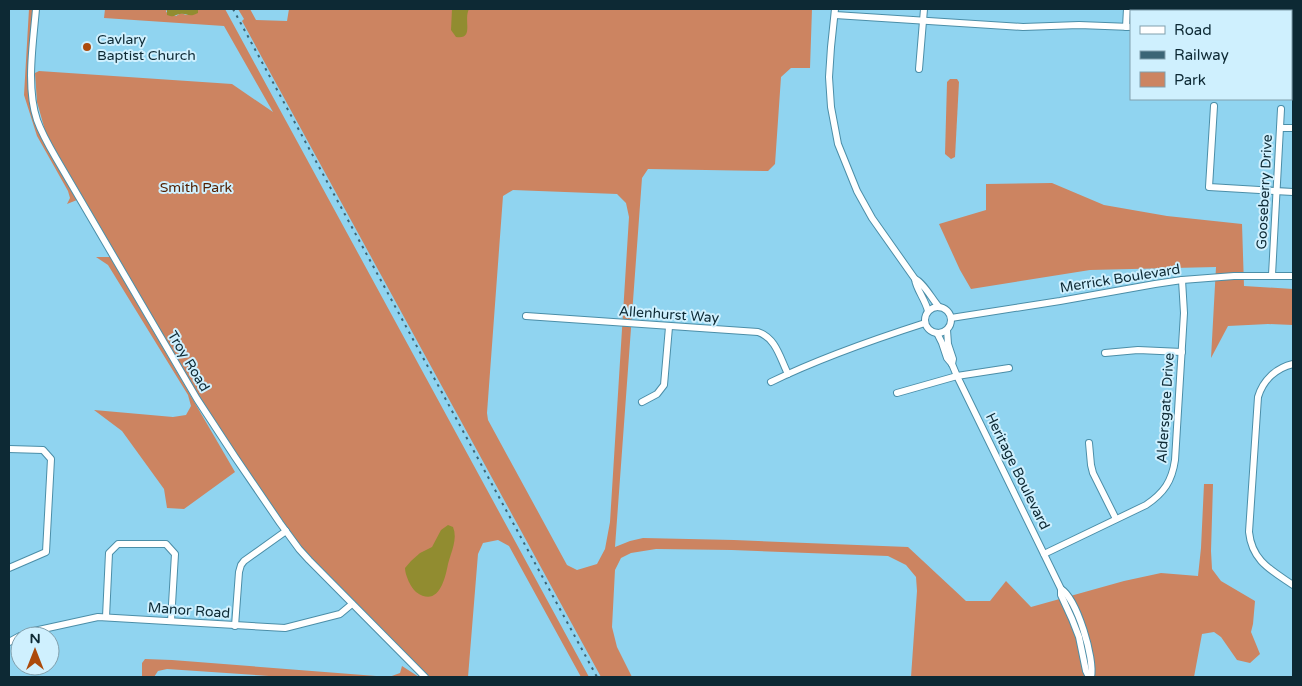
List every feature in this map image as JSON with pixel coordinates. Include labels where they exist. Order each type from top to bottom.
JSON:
[{"type":"street","name":"Troy Road","points":[[36,9],[31,88],[34,110],[42,133],[61,167],[197,400],[286,531],[309,560],[425,677]]},
{"type":"street","points":[[920,69],[924,9]]},
{"type":"street","points":[[928,311],[915,279],[872,218],[857,191],[838,144],[831,107],[829,77],[835,12],[923,21],[1023,27],[1078,24],[1128,27],[1127,9]]},
{"type":"street","points":[[1214,106],[1209,187],[1293,192]]},
{"type":"street","name":"Gooseberry Drive","points":[[1272,275],[1281,109]]},
{"type":"street","points":[[1280,128],[1293,128]]},
{"type":"street","name":"Merrick Boulevard","points":[[951,318],[1182,280],[1272,275],[1293,276]]},
{"type":"street","points":[[915,279],[920,281],[938,307]]},
{"type":"street","name":"Aldersgate Drive","points":[[1044,554],[1146,505],[1163,491],[1172,475],[1175,460],[1184,313],[1182,280]]},
{"type":"street","points":[[938,307],[947,310],[951,318],[947,330],[937,333],[931,331],[925,323],[925,315],[928,311],[938,307]]},
{"type":"street","name":"Allenhurst Way","points":[[526,316],[758,332],[765,335],[774,344],[788,374]]},
{"type":"street","points":[[771,382],[831,355],[925,323]]},
{"type":"street","points":[[642,402],[657,394],[664,385],[669,327]]},
{"type":"street","name":"Heritage Boulevard","points":[[947,330],[948,344],[953,359],[952,364]]},
{"type":"street","name":"Heritage Boulevard","points":[[937,333],[947,358],[952,364],[1061,589],[1061,596],[1072,619],[1086,671],[1090,677]]},
{"type":"street","points":[[1105,353],[1154,350],[1182,352]]},
{"type":"street","points":[[1293,364],[1282,367],[1269,377],[1262,386],[1258,397],[1249,532],[1251,544],[1258,558],[1293,585]]},
{"type":"street","points":[[896,393],[957,376],[1009,368]]},
{"type":"street","points":[[1089,443],[1091,465],[1116,519]]},
{"type":"street","points":[[9,449],[43,450],[51,458],[46,552],[9,568]]},
{"type":"street","points":[[235,626],[240,565],[286,531]]},
{"type":"street","points":[[106,617],[109,553],[118,544],[166,544],[175,554],[171,621]]},
{"type":"street","name":"Manor Road","points":[[56,626],[91,618],[106,617],[277,629],[292,627],[340,614],[352,604]]},
{"type":"green space","points":[[29,9],[33,9],[28,70],[30,101],[38,131],[77,200],[67,204],[70,198],[68,191],[37,136],[24,95]]},
{"type":"green space","name":"Smith Park","points":[[105,9],[167,9],[166,12],[176,16],[181,13],[186,15],[197,13],[198,9],[225,9],[589,677],[581,677],[509,546],[498,540],[483,543],[478,554],[468,677],[430,677],[297,543],[216,425],[46,134],[37,102],[35,73],[39,71],[232,84],[273,112],[224,26],[104,18]]},
{"type":"green space","points":[[238,9],[250,9],[256,20],[287,21],[289,9],[812,9],[810,68],[791,68],[781,77],[775,164],[768,171],[648,169],[642,178],[615,547],[643,538],[908,547],[966,601],[990,601],[1006,581],[1031,607],[1124,581],[1161,573],[1198,576],[1204,484],[1213,484],[1212,569],[1221,581],[1255,601],[1251,632],[1260,654],[1250,663],[1237,660],[1221,637],[1214,632],[1202,634],[1194,677],[911,677],[917,591],[916,577],[906,565],[888,556],[656,549],[631,553],[621,558],[615,570],[612,627],[617,647],[632,677],[601,677],[242,21],[244,19]],"holes":[[[513,190],[617,194],[626,203],[629,217],[610,522],[605,549],[597,564],[577,570],[567,565],[488,420],[503,196]]]},
{"type":"green space","points":[[950,79],[957,79],[959,82],[955,157],[951,159],[945,154],[947,82]]},
{"type":"green space","points":[[1052,183],[1104,205],[1167,216],[1242,224],[1244,286],[1293,289],[1293,325],[1228,326],[1211,358],[1216,267],[1090,270],[971,289],[939,224],[986,210],[986,184]]},
{"type":"green space","points":[[96,257],[110,257],[235,472],[184,509],[167,508],[164,489],[122,431],[94,410],[173,417],[186,415],[191,406],[188,395],[108,265]]},
{"type":"green space","points":[[145,659],[389,677],[284,677],[167,669],[158,671],[154,677],[142,677],[142,663]]},
{"type":"green space","points":[[402,666],[419,677],[389,677],[400,673]]},
{"type":"shaded area","points":[[167,9],[198,9],[198,13],[171,16],[167,15]]},
{"type":"shaded area","points":[[452,9],[469,9],[467,13],[467,32],[462,37],[456,37],[451,30]]},
{"type":"shaded area","points":[[448,525],[453,527],[455,536],[445,577],[435,594],[430,597],[424,596],[412,588],[405,568],[420,553],[432,547],[441,530]]},
{"type":"railway","points":[[233,9],[597,677]]},
{"type":"place","name":"Cavlary Baptist Church","points":[[87,47]]}]
